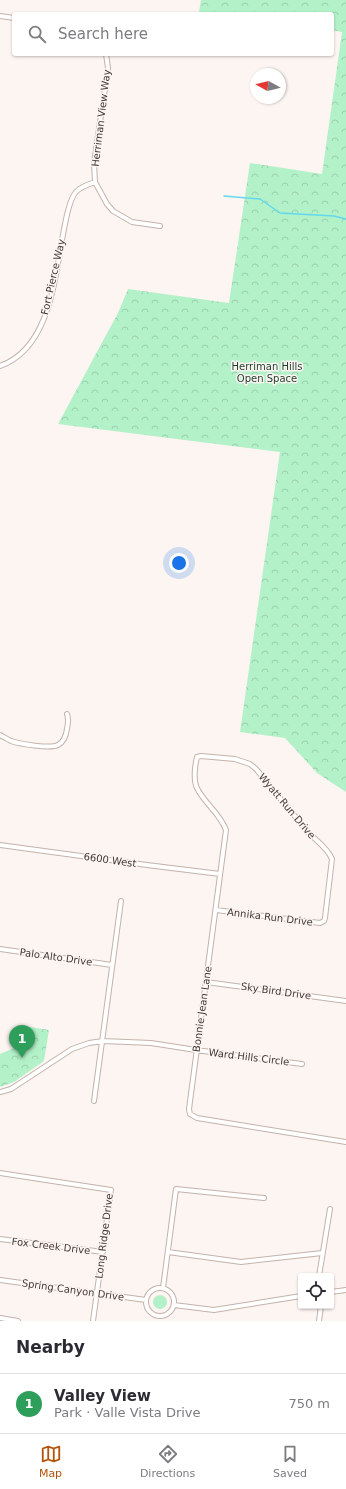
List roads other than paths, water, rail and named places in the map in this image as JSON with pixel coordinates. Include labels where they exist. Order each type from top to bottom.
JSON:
[{"type":"street","points":[[0,16],[12,18]]},
{"type":"street","name":"Herriman View Way","points":[[95,182],[94,163],[108,68],[106,56]]},
{"type":"street","points":[[95,182],[107,204],[113,211],[132,222],[160,226]]},
{"type":"street","name":"Fort Pierce Way","points":[[0,366],[11,362],[26,350],[36,334],[46,314],[68,210],[76,191],[95,182]]},
{"type":"street","points":[[0,735],[16,742],[50,747],[56,746],[62,743],[66,736],[68,722],[67,714]]},
{"type":"street","name":"Bonnie Jean Lane","points":[[197,757],[195,776],[197,788],[221,820],[226,830],[196,1050],[189,1109],[190,1114],[193,1116],[346,1142]]},
{"type":"street","name":"Wyatt Run Drive","points":[[197,757],[235,759],[250,764],[256,769],[306,831],[327,850],[332,859],[326,918],[324,921]]},
{"type":"street","name":"6600 West","points":[[0,844],[147,866],[220,874]]},
{"type":"street","points":[[94,1101],[120,901]]},
{"type":"street","name":"Annika Run Drive","points":[[216,910],[316,923],[324,921]]},
{"type":"street","name":"Palo Alto Drive","points":[[0,948],[112,965]]},
{"type":"street","name":"Sky Bird Drive","points":[[206,982],[346,1001]]},
{"type":"street","name":"Ward Hills Circle","points":[[0,1092],[11,1089],[72,1049],[89,1043],[102,1041],[151,1043],[302,1064]]},
{"type":"street","name":"Long Ridge Drive","points":[[0,1173],[111,1190],[93,1321]]},
{"type":"street","points":[[163,1288],[176,1189],[264,1198]]},
{"type":"street","points":[[319,1273],[330,1209]]},
{"type":"street","name":"Fox Creek Drive","points":[[0,1239],[103,1252]]},
{"type":"street","points":[[168,1252],[241,1262],[322,1253]]},
{"type":"street","name":"Spring Canyon Drive","points":[[0,1280],[146,1300]]},
{"type":"street","points":[[163,1288],[170,1292],[173,1296],[174,1305],[165,1315],[159,1316],[149,1310],[146,1300],[151,1291],[163,1288]]},
{"type":"street","points":[[334,1292],[346,1290]]},
{"type":"street","points":[[174,1305],[214,1310],[298,1296]]},
{"type":"street","points":[[319,1321],[321,1309]]},
{"type":"street","points":[[158,1321],[159,1316]]},
{"type":"street","points":[[0,1318],[18,1321]]},
{"type":"waterway","points":[[224,196],[260,199],[280,213],[334,216],[346,219]]},
{"type":"place","name":"Valley View","points":[[22,1058]]},
{"type":"park label","name":"Herriman Hills Open Space","points":[[267,372]]}]
